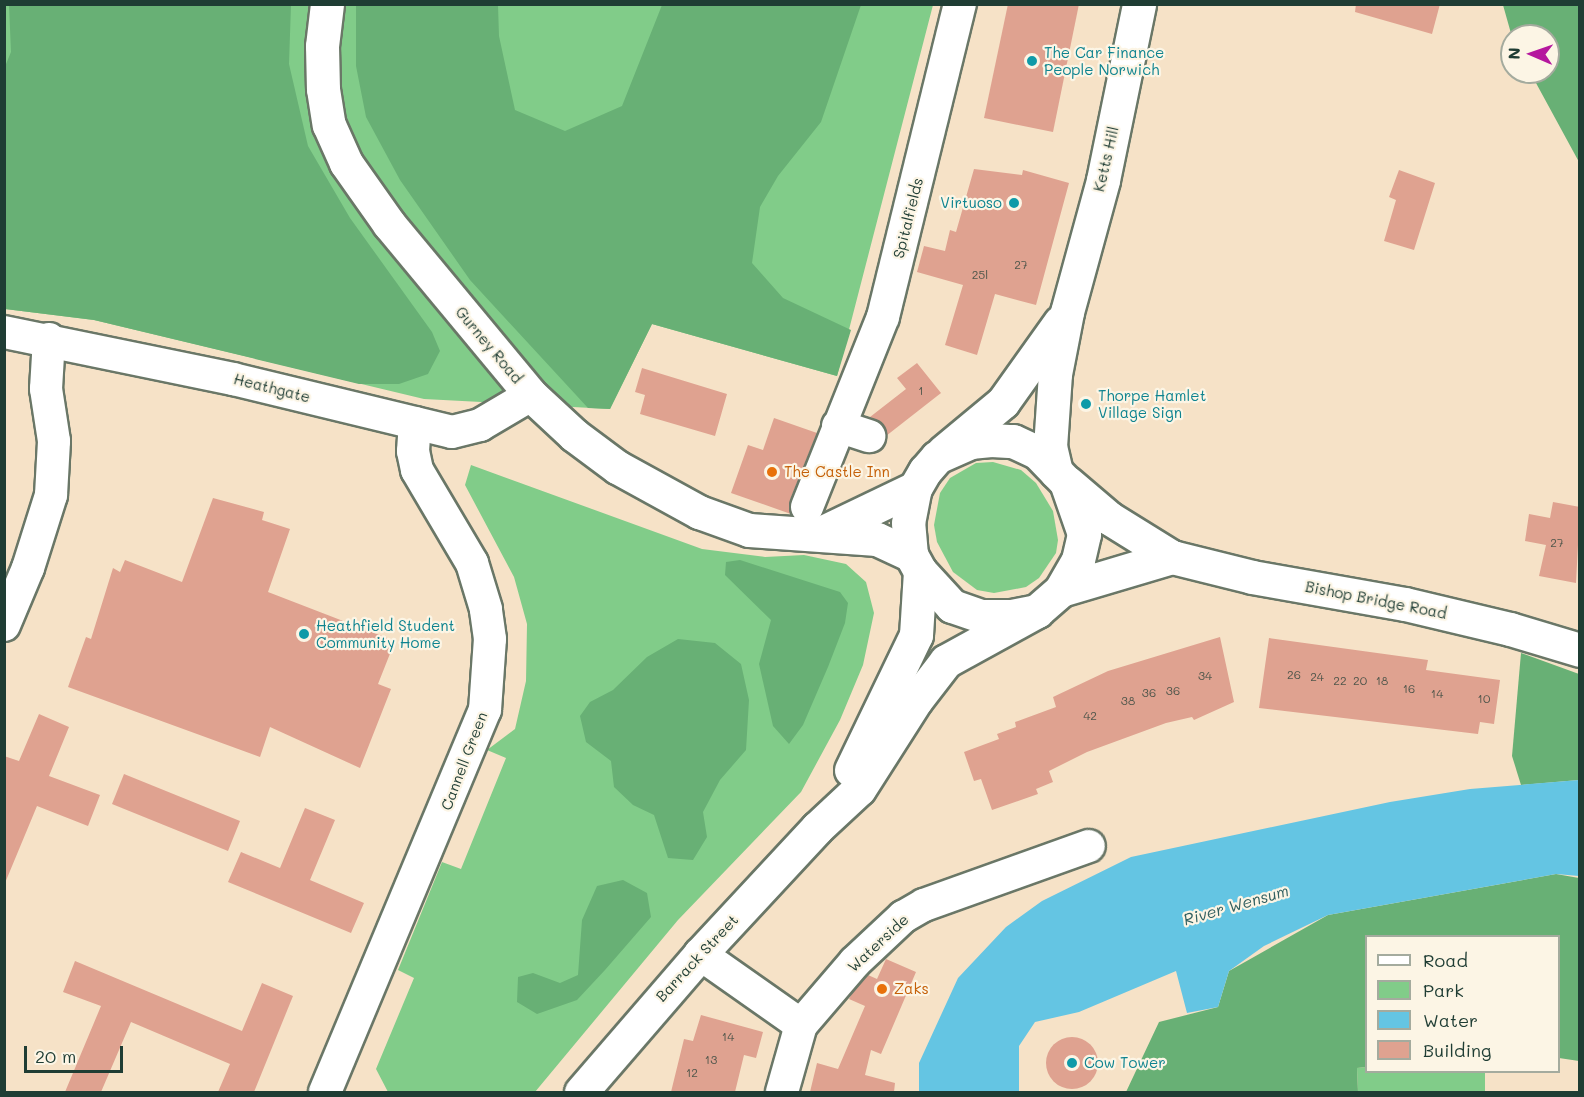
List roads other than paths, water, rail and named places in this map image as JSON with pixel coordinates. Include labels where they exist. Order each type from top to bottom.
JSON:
[{"type":"main road","name":"Gurney Road","points":[[327,4],[322,46],[323,88],[329,125],[346,163],[389,224],[531,395],[574,435],[617,467],[699,512],[749,530],[813,521],[915,488]]},
{"type":"main road","name":"Ketts Hill","points":[[1061,477],[1050,420],[1067,312],[1103,180],[1139,4]]},
{"type":"main road","name":"Ketts Hill","points":[[937,457],[1003,402],[1067,312]]},
{"type":"main road","points":[[1013,441],[1037,452],[1061,477],[1084,534],[1078,560],[1061,590],[1037,611],[1011,616],[981,616],[952,606],[915,563],[908,523],[915,488],[937,457],[970,442],[1013,441]]},
{"type":"main road","name":"Bishop Bridge Road","points":[[1061,477],[1109,518],[1172,557],[1252,577],[1405,604],[1510,629],[1580,651]]},
{"type":"main road","name":"Gurney Road","points":[[813,521],[877,539],[915,563]]},
{"type":"main road","points":[[1061,590],[1172,557]]},
{"type":"main road","name":"Barrack Street","points":[[817,828],[855,762],[916,635],[915,563]]},
{"type":"main road","name":"Barrack Street","points":[[581,1092],[700,954],[817,828],[859,789],[916,700],[946,661],[1037,611]]},
{"type":"street","name":"Spitalfields","points":[[813,521],[838,426],[883,316],[960,4]]},
{"type":"street","name":"Heathgate","points":[[4,332],[49,339],[452,432],[466,430],[531,395]]},
{"type":"street","points":[[4,625],[28,567],[51,495],[54,441],[46,389],[49,339]]},
{"type":"street","name":"Cannell Green","points":[[325,1092],[485,710],[490,639],[486,609],[472,563],[417,470],[412,451],[415,423]]},
{"type":"street","points":[[838,426],[868,436]]},
{"type":"street","name":"Waterside","points":[[801,1025],[855,962],[903,917],[924,905],[1089,846]]},
{"type":"street","points":[[700,954],[801,1025],[782,1092]]},
{"type":"water","name":"River Wensum","points":[[1579,780],[1579,876],[1556,874],[1328,915],[1264,946],[1229,971],[1218,1007],[1187,1013],[1176,971],[1079,1012],[1035,1022],[1019,1046],[1019,1092],[919,1092],[919,1063],[958,978],[1006,927],[1042,901],[1131,857],[1390,802],[1470,789]]},
{"type":"place","name":"The Car Finance People Norwich","points":[[1032,61]]},
{"type":"place","name":"Virtuoso","points":[[1014,203]]},
{"type":"place","name":"Thorpe Hamlet Village Sign","points":[[1086,404]]},
{"type":"place","name":"The Castle Inn","points":[[772,472]]},
{"type":"place","name":"Heathfield Student Community Home","points":[[304,634]]},
{"type":"place","name":"Zaks","points":[[882,989]]},
{"type":"place","name":"Cow Tower","points":[[1072,1063]]}]
